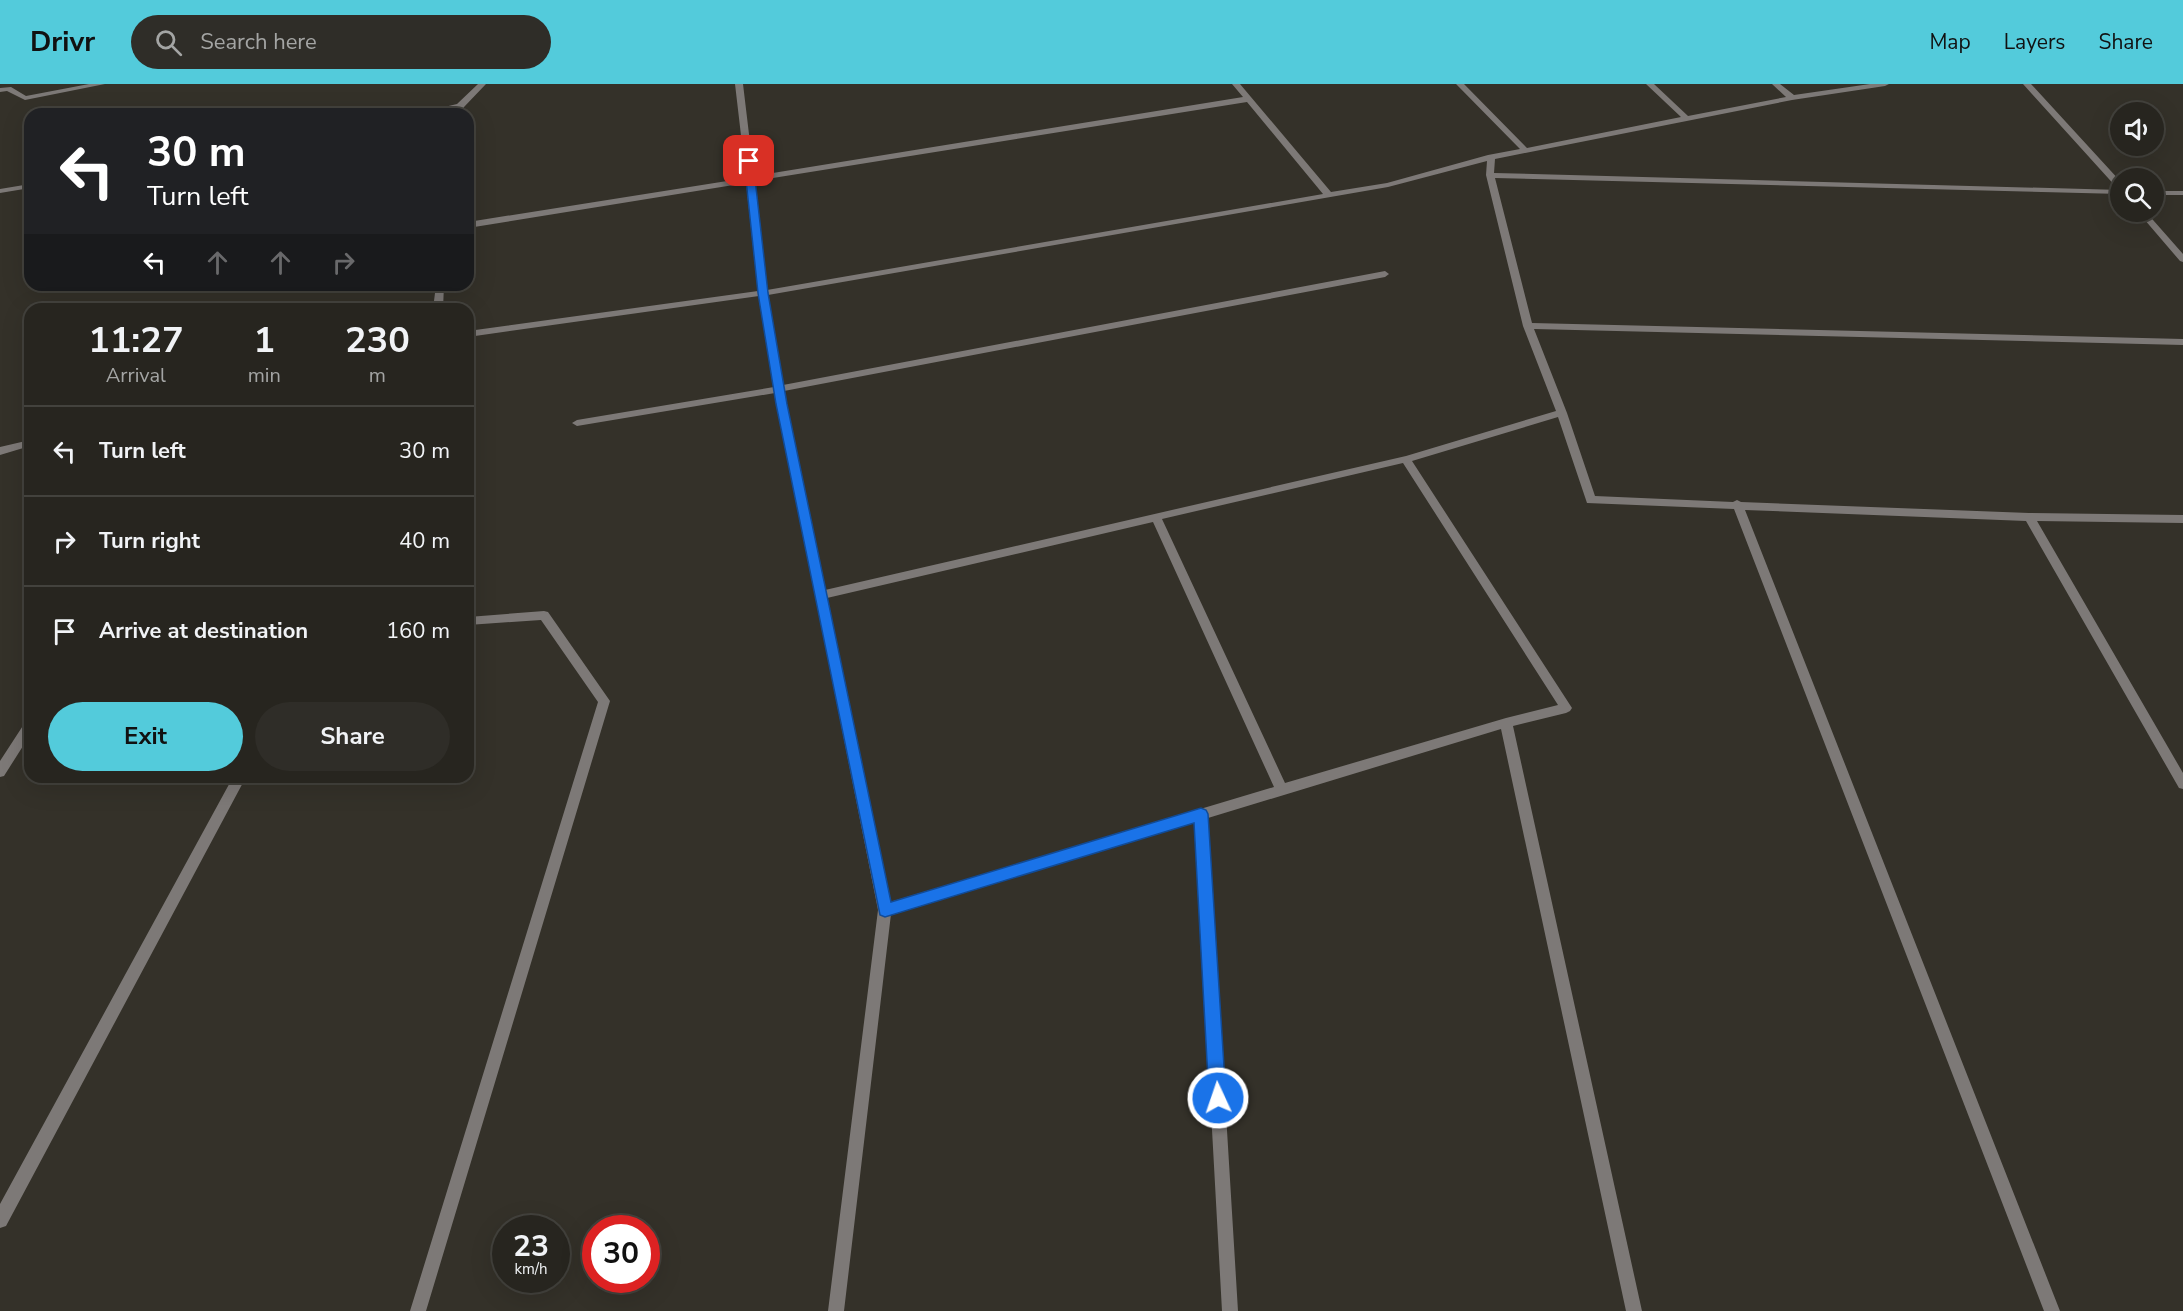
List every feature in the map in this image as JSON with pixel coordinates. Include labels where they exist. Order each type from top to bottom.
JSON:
[{"type":"street","points":[[0,90],[8,89],[25,98],[101,84]]},
{"type":"street","points":[[461,108],[482,84]]},
{"type":"street","points":[[739,84],[763,293],[779,388],[885,910],[836,1311]]},
{"type":"street","points":[[1236,84],[1329,195]]},
{"type":"street","points":[[1460,84],[1525,150]]},
{"type":"street","points":[[1650,84],[1687,119]]},
{"type":"street","points":[[1776,84],[1792,98]]},
{"type":"street","points":[[474,333],[763,293],[1388,185],[1525,150],[1792,98],[1885,84]]},
{"type":"street","points":[[2027,84],[2110,175]]},
{"type":"street","points":[[474,224],[1248,99]]},
{"type":"street","points":[[1491,157],[1490,175],[1528,326],[1562,413],[1591,500],[2029,517],[2183,519]]},
{"type":"street","points":[[1490,175],[2110,192]]},
{"type":"street","points":[[0,191],[24,187]]},
{"type":"street","points":[[2164,193],[2183,193]]},
{"type":"street","points":[[2151,222],[2183,259]]},
{"type":"street","points":[[578,423],[779,388],[1385,274]]},
{"type":"street","points":[[1528,326],[2183,342]]},
{"type":"street","points":[[821,595],[1406,459],[1562,413]]},
{"type":"street","points":[[0,451],[24,445]]},
{"type":"street","points":[[885,910],[1506,723],[1566,708],[1406,459]]},
{"type":"street","points":[[1737,504],[2052,1311]]},
{"type":"street","points":[[1156,517],[1282,790]]},
{"type":"street","points":[[2029,517],[2179,770],[2183,784]]},
{"type":"street","points":[[418,1311],[604,700],[544,615],[474,621]]},
{"type":"street","points":[[1506,723],[1634,1311]]},
{"type":"street","points":[[0,772],[24,734]]},
{"type":"street","points":[[0,1220],[237,783]]},
{"type":"street","points":[[1201,814],[1230,1311]]},
{"type":"route","points":[[749,161],[763,293],[782,404],[885,910],[1201,814],[1218,1098]]}]
